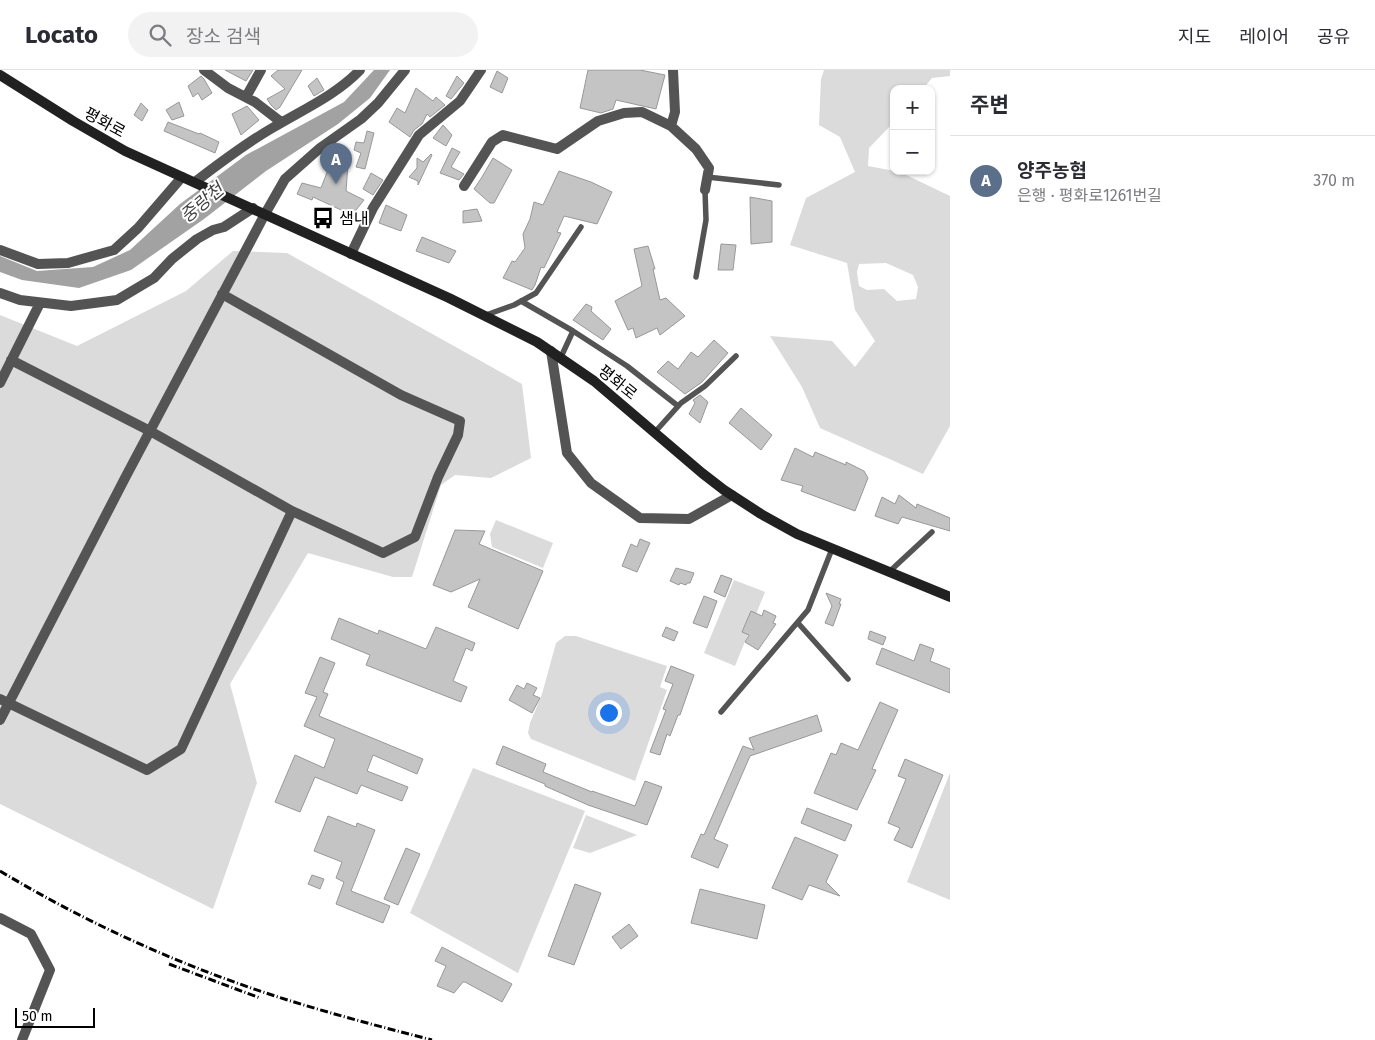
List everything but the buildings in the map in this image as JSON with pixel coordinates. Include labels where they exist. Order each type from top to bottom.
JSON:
[{"type":"main road","name":"평화로","points":[[0,75],[100,137],[154,165],[254,208],[486,316],[551,351],[594,381],[702,473],[761,514],[797,534],[950,597]]},
{"type":"street","points":[[204,70],[228,88],[255,102],[281,122]]},
{"type":"street","points":[[246,97],[261,70]]},
{"type":"street","points":[[198,183],[232,153],[281,122],[322,100],[360,70]]},
{"type":"street","points":[[0,720],[4,702],[285,180],[320,148],[361,119],[378,103],[405,70]]},
{"type":"street","points":[[351,254],[373,208],[419,135],[460,100],[481,70]]},
{"type":"street","points":[[671,126],[676,112],[673,70]]},
{"type":"street","points":[[464,186],[492,142],[503,134],[556,148],[598,121],[624,114],[642,112],[671,126],[696,149],[709,168],[705,190]]},
{"type":"street","points":[[0,250],[38,264],[68,263],[114,250],[138,228],[182,176]]},
{"type":"street","points":[[0,293],[20,300],[72,306],[117,300],[154,278],[172,259],[197,239],[213,230],[224,227],[254,208]]},
{"type":"street","points":[[11,360],[150,431],[292,511],[383,554],[415,537],[438,477],[458,435],[460,421],[401,395],[222,294]]},
{"type":"street","points":[[0,383],[40,303]]},
{"type":"street","points":[[551,351],[567,453],[591,483],[640,518],[689,519],[732,495]]},
{"type":"street","points":[[4,702],[146,770],[181,749],[292,511]]},
{"type":"street","points":[[0,918],[31,934],[50,970],[41,997],[22,1040]]},
{"type":"lane","points":[[707,177],[779,185]]},
{"type":"lane","points":[[696,277],[706,220],[705,190]]},
{"type":"lane","points":[[486,316],[536,293],[581,227]]},
{"type":"lane","points":[[521,301],[573,331],[627,366],[678,406]]},
{"type":"lane","points":[[561,357],[573,331]]},
{"type":"lane","points":[[655,432],[678,406],[705,386],[736,356]]},
{"type":"lane","points":[[889,572],[932,532]]},
{"type":"lane","points":[[721,712],[808,610],[832,549]]},
{"type":"lane","points":[[798,623],[848,679]]},
{"type":"shaded area","points":[[824,70],[950,70],[950,76],[932,78],[926,85],[890,85],[890,126],[869,148],[868,166],[890,170],[890,175],[906,175],[950,196],[950,426],[923,474],[820,428],[802,387],[770,336],[832,341],[855,367],[875,341],[855,310],[847,263],[790,245],[806,198],[855,172],[840,137],[819,125],[821,79]],"holes":[[[886,263],[913,275],[918,287],[916,299],[897,301],[884,289],[867,290],[859,286],[857,272],[859,264]]]},
{"type":"shaded area","points":[[233,251],[287,253],[522,384],[531,458],[491,478],[455,475],[441,485],[412,577],[393,577],[308,553],[230,684],[257,783],[213,909],[0,804],[0,315],[77,346],[186,291]]},
{"type":"shaded area","points":[[496,520],[553,543],[543,568],[492,547],[490,534]]},
{"type":"shaded area","points":[[734,580],[765,592],[735,666],[704,653]]},
{"type":"shaded area","points":[[565,636],[576,636],[667,666],[660,687],[667,690],[635,781],[531,739],[528,733],[542,694],[556,643]]},
{"type":"shaded area","points":[[473,768],[585,811],[518,973],[410,913]]},
{"type":"shaded area","points":[[950,773],[950,900],[907,882]]},
{"type":"shaded area","points":[[586,815],[637,835],[590,853],[573,848]]},
{"type":"water","name":"중랑천","points":[[374,70],[390,70],[370,98],[338,124],[266,171],[204,219],[131,270],[79,288],[22,280],[0,272],[0,256],[37,271],[93,267],[130,250],[180,204],[246,155],[344,102]]},
{"type":"railway","points":[[0,871],[65,908],[132,941],[201,970],[351,1019],[432,1040]]},
{"type":"railway","points":[[169,964],[260,998]]},
{"type":"place","name":"양주농협","points":[[336,184]]},
{"type":"place","name":"샘내","points":[[323,218]]}]
